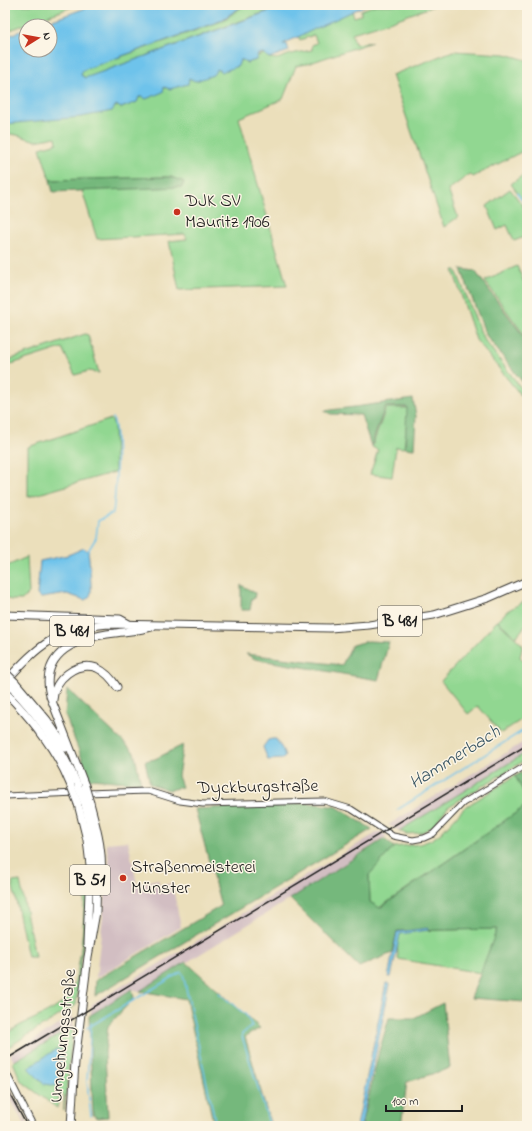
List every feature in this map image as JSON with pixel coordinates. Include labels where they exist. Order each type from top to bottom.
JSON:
[{"type":"highway","name":"B 481","points":[[5,682],[34,652],[59,636],[93,625],[330,628],[369,626],[434,615],[488,598],[527,581]]},
{"type":"highway","points":[[5,610],[18,614]]},
{"type":"highway","points":[[5,614],[120,619],[131,625]]},
{"type":"highway","points":[[84,804],[78,786],[76,764],[48,688],[48,676],[56,658],[68,646],[113,633],[141,631],[157,625]]},
{"type":"highway","points":[[53,704],[55,690],[59,681],[76,668],[88,666],[97,668],[109,676],[117,687]]},
{"type":"highway","points":[[5,672],[13,685],[48,720],[76,764]]},
{"type":"highway","name":"B 51","points":[[5,682],[13,685],[51,734],[60,748],[78,786],[84,804]]},
{"type":"highway","name":"B 51","points":[[5,693],[36,726],[78,786]]},
{"type":"highway","name":"Umgehungsstraße","points":[[71,1126],[73,1083],[88,957],[102,873],[100,850],[84,804]]},
{"type":"highway","name":"Umgehungsstraße","points":[[84,804],[90,865],[90,901],[87,932],[88,957]]},
{"type":"main road","points":[[5,1071],[33,1126]]},
{"type":"street","name":"Dyckburgstraße","points":[[5,796],[134,791],[155,792],[180,801],[204,804],[324,801],[351,809],[393,836],[413,840],[421,839],[432,834],[463,803],[527,765]]},
{"type":"shaded area","points":[[527,740],[527,752],[399,831],[388,825]]},
{"type":"shaded area","points":[[380,831],[387,836],[290,899],[140,991],[131,989],[90,1016],[92,1004]]},
{"type":"shaded area","name":"Straßenmeisterei Münster","points":[[128,841],[137,884],[158,879],[160,886],[172,883],[181,927],[96,978],[109,862],[106,843]]},
{"type":"shaded area","points":[[73,1016],[73,1027],[14,1062],[10,1054]]},
{"type":"shaded area","points":[[5,1080],[29,1126],[25,1126],[5,1088]]},
{"type":"green space","points":[[5,5],[77,5],[42,18],[18,18],[18,27],[5,32]]},
{"type":"green space","points":[[245,5],[284,5],[86,78],[81,75],[83,70],[222,21]]},
{"type":"green space","points":[[375,5],[436,5],[389,22],[352,33],[355,44],[372,42],[307,64],[296,66],[283,99],[239,118],[287,286],[179,290],[169,241],[187,239],[185,234],[97,239],[82,190],[182,187],[184,182],[171,177],[50,180],[40,148],[57,143],[56,137],[36,141],[5,133],[5,124],[112,111],[113,108],[118,106],[121,108],[137,102],[138,98],[239,61],[243,60],[247,63],[256,60],[257,56],[264,54],[269,58],[277,59],[291,54],[312,50],[312,45],[317,43],[314,35],[300,40],[298,36],[352,11],[354,17],[361,15],[361,10]]},
{"type":"green space","points":[[453,51],[505,54],[527,60],[527,156],[523,151],[473,177],[470,174],[448,190],[458,217],[444,227],[392,75]]},
{"type":"green space","points":[[527,172],[527,206],[511,184]]},
{"type":"green space","points":[[171,177],[184,182],[182,187],[53,192],[50,180]]},
{"type":"green space","points":[[510,189],[527,211],[527,236],[514,241],[507,225],[497,230],[487,206]]},
{"type":"green space","points":[[517,266],[524,282],[527,281],[527,339],[485,281]]},
{"type":"green space","points":[[461,269],[475,271],[527,341],[527,388],[486,335]]},
{"type":"green space","points":[[453,270],[456,270],[483,338],[527,396],[527,403],[476,340]]},
{"type":"green space","points":[[85,334],[88,335],[99,373],[89,371],[75,375],[62,348],[5,366],[5,361]]},
{"type":"green space","points":[[413,399],[416,416],[414,449],[405,448],[407,407],[385,407],[371,446],[361,415],[331,414],[324,411]]},
{"type":"green space","points":[[386,408],[408,408],[404,448],[396,447],[392,477],[370,474],[378,450],[372,447]]},
{"type":"green space","points":[[111,419],[114,425],[115,472],[28,497],[28,447]]},
{"type":"green space","points":[[27,557],[29,593],[22,600],[11,600],[5,598],[5,567]]},
{"type":"green space","points":[[241,585],[255,593],[254,599],[252,598],[250,610],[241,610]]},
{"type":"green space","points":[[523,602],[527,606],[527,624],[516,637],[498,621],[507,611]]},
{"type":"green space","points":[[497,621],[523,645],[520,657],[527,664],[527,716],[501,733],[478,706],[468,714],[441,681]]},
{"type":"green space","points":[[368,641],[389,642],[378,680],[255,659],[246,654],[342,665],[352,645]]},
{"type":"green space","points":[[67,689],[134,752],[141,783],[90,779],[65,715]]},
{"type":"green space","points":[[183,745],[178,776],[182,787],[169,790],[150,784],[145,761],[155,759]]},
{"type":"green space","points":[[527,752],[527,759],[448,807],[432,827],[420,833],[406,834],[399,831]]},
{"type":"green space","points":[[527,770],[527,798],[515,776]]},
{"type":"green space","points":[[515,776],[527,798],[527,805],[379,908],[370,902],[369,874],[394,847],[420,844],[431,840],[441,833],[464,808]]},
{"type":"green space","points":[[309,803],[337,807],[372,829],[95,996],[96,980],[221,906],[195,809]]},
{"type":"green space","points":[[527,805],[527,984],[525,1002],[471,998],[497,929],[397,931],[392,953],[359,967],[290,899],[384,839],[394,847],[369,875],[370,902],[380,908]]},
{"type":"green space","points":[[77,873],[87,873],[89,895],[76,1005],[7,1048],[5,1046],[5,1035],[20,1025],[52,1010],[66,1000],[71,992],[76,978],[82,942],[84,903],[84,877]]},
{"type":"green space","points":[[20,881],[35,957],[28,957],[12,882]]},
{"type":"green space","points":[[497,929],[481,973],[398,959],[397,931]]},
{"type":"green space","points":[[186,962],[260,1028],[245,1037],[271,1126],[214,1126],[186,999],[140,991]]},
{"type":"green space","points":[[132,989],[134,998],[108,1026],[105,1053],[108,1117],[98,1118],[93,1115],[89,1016]]},
{"type":"green space","points":[[443,1003],[450,1068],[407,1082],[401,1126],[362,1126],[379,1051],[389,1018],[414,1018]]},
{"type":"green space","points":[[73,1027],[64,1111],[64,1095],[60,1093],[57,1108],[21,1081],[13,1062]]},
{"type":"water","points":[[94,5],[244,5],[220,21],[83,70],[81,75],[85,78],[286,5],[366,5],[283,44],[287,44],[289,51],[269,58],[263,53],[258,54],[256,60],[247,63],[240,60],[238,66],[222,72],[217,69],[213,75],[196,81],[189,79],[188,84],[170,89],[164,87],[163,92],[146,99],[139,97],[137,102],[121,108],[116,105],[112,111],[81,117],[5,124],[5,37],[18,32],[18,58],[58,58],[58,18]]},
{"type":"water","points":[[84,548],[88,551],[90,565],[91,594],[89,597],[85,600],[67,594],[41,598],[37,595],[40,561],[68,555]]},
{"type":"water","points":[[276,739],[283,750],[285,757],[283,759],[268,760],[263,747],[268,740]]},
{"type":"water","points":[[429,928],[429,930],[400,934],[391,977],[388,977],[397,932]]},
{"type":"water","points":[[386,983],[390,984],[361,1126],[357,1126]]},
{"type":"water","points":[[55,1050],[61,1050],[64,1054],[59,1086],[44,1084],[29,1069],[29,1067]]},
{"type":"waterway","points":[[517,193],[527,207]]},
{"type":"waterway","points":[[88,551],[96,538],[98,521],[113,513],[116,478],[116,438],[113,418]]},
{"type":"waterway","name":"Hammerbach","points":[[397,810],[527,728]]},
{"type":"waterway","points":[[87,1028],[181,972],[183,974],[216,1126]]},
{"type":"waterway","points":[[219,993],[246,1015],[252,1026],[242,1034],[242,1036],[270,1126]]},
{"type":"waterway","points":[[91,1023],[87,1081],[91,1116]]},
{"type":"waterway","points":[[92,1122],[93,1126]]},
{"type":"railway","points":[[5,1060],[527,745]]},
{"type":"railway","points":[[5,1085],[27,1126]]},
{"type":"place","name":"DJK SV Mauritz 1906","points":[[177,212]]},
{"type":"place","name":"Straßenmeisterei Münster","points":[[123,878]]}]
